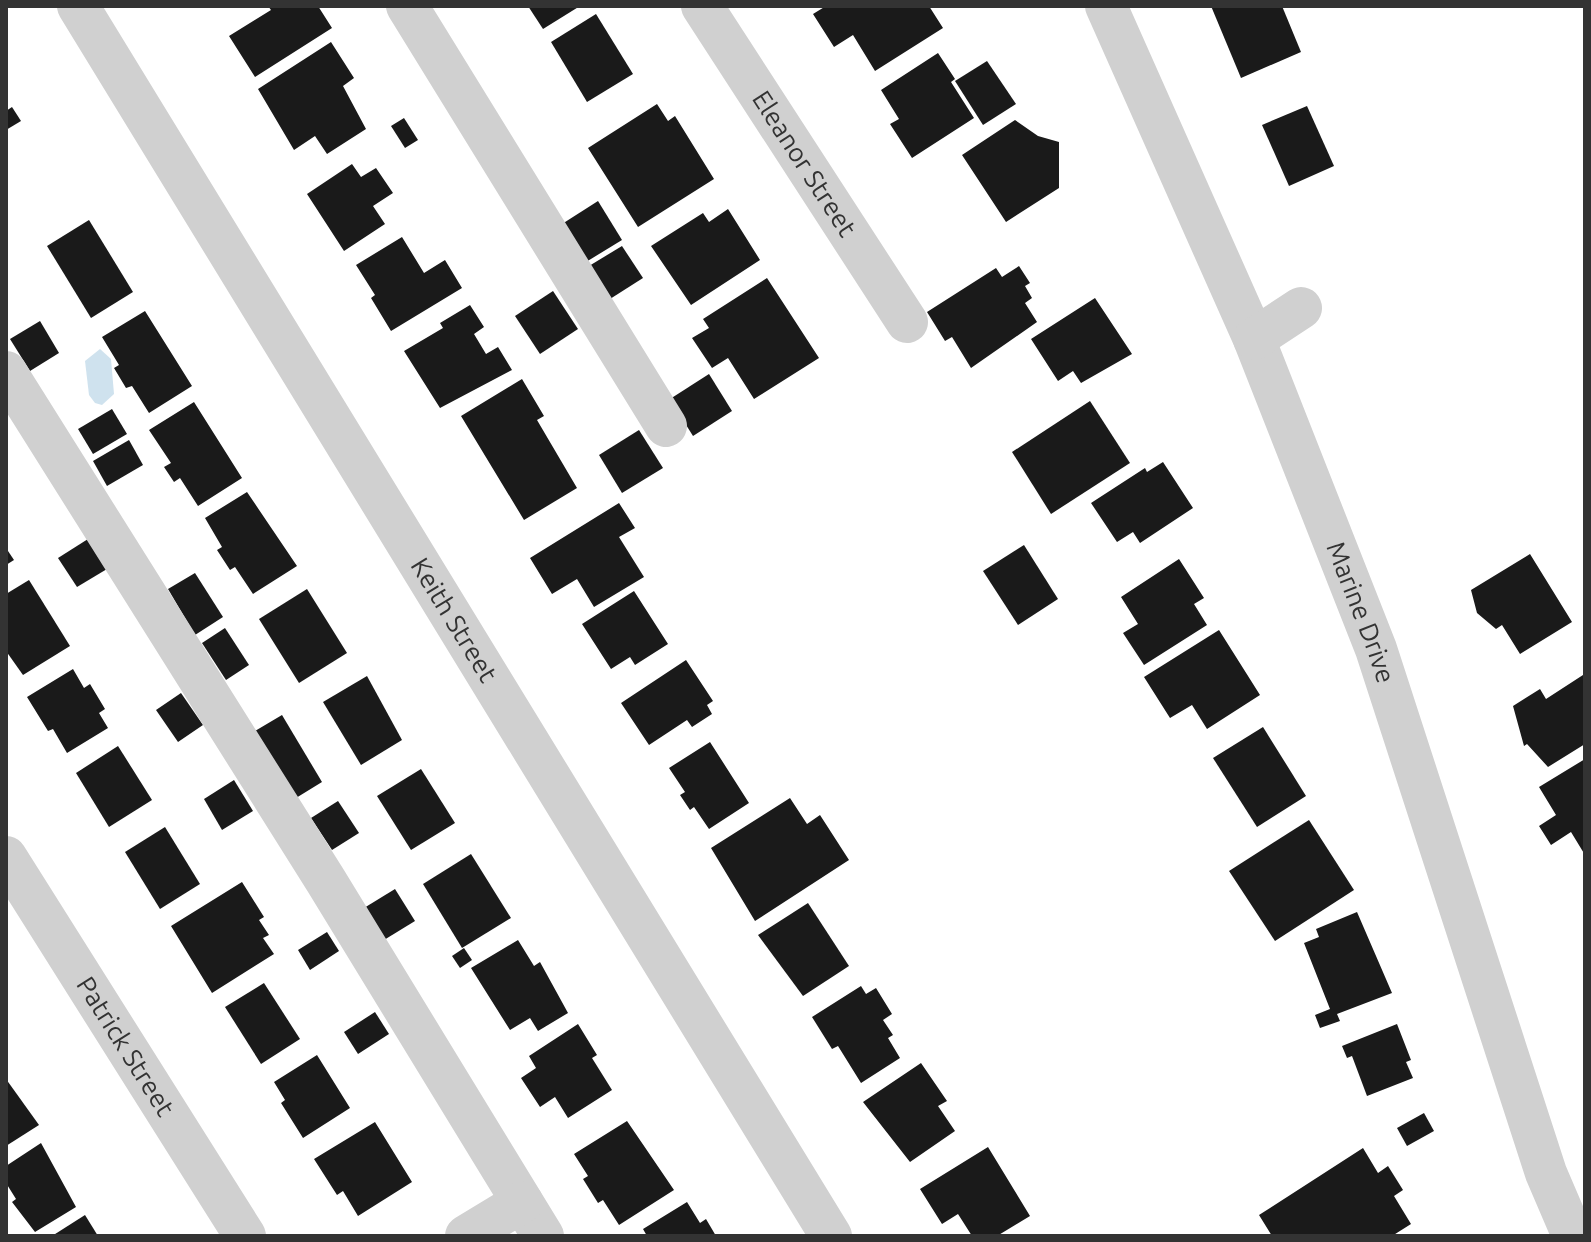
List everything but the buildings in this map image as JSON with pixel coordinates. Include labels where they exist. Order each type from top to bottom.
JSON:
[{"type":"street","name":"Keith Street","points":[[78,6],[831,1236]]},
{"type":"street","points":[[407,6],[666,426]]},
{"type":"street","name":"Eleanor Street","points":[[702,6],[907,322]]},
{"type":"street","name":"Marine Drive","points":[[1106,6],[1254,339],[1376,649],[1546,1173],[1573,1236]]},
{"type":"street","points":[[1254,339],[1301,308]]},
{"type":"street","points":[[6,372],[318,868],[532,1219],[466,1236]]},
{"type":"street","name":"Patrick Street","points":[[6,857],[245,1236]]},
{"type":"water","points":[[100,349],[111,359],[114,394],[102,405],[95,403],[89,395],[85,361]]}]
